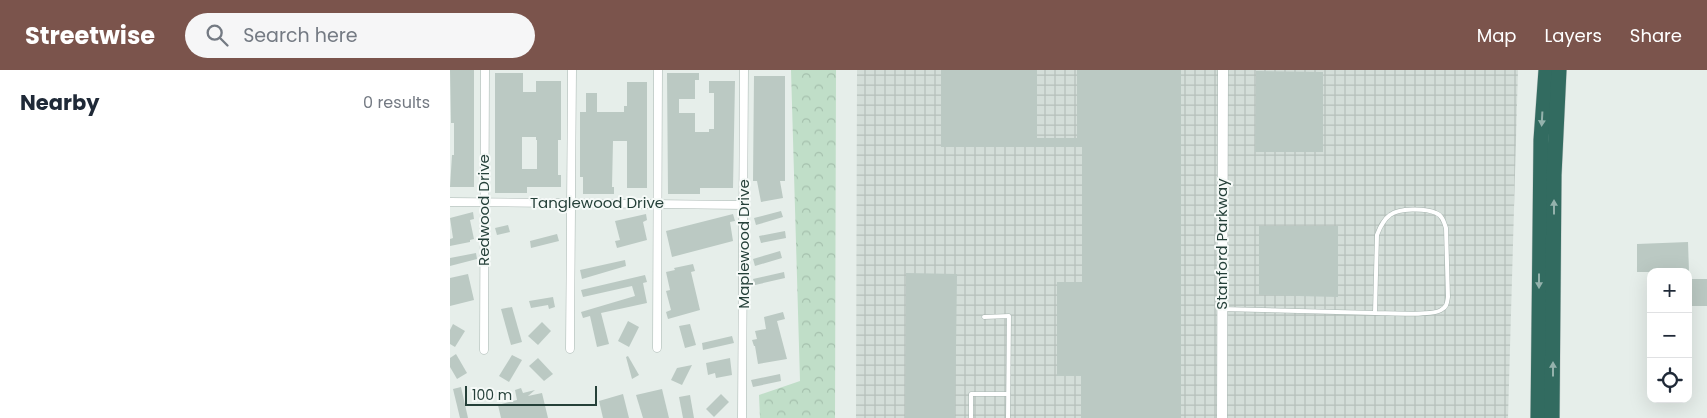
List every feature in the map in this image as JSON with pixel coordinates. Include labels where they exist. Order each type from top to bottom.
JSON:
[{"type":"highway","points":[[1538,418],[1541,140],[1546,70]]},
{"type":"highway","points":[[1552,418],[1554,176],[1559,70]]},
{"type":"street","name":"Redwood Drive","points":[[484,350],[486,70]]},
{"type":"street","points":[[570,349],[572,70]]},
{"type":"street","points":[[656,348],[658,70]]},
{"type":"street","name":"Maplewood Drive","points":[[742,418],[744,70]]},
{"type":"street","name":"Stanford Parkway","points":[[1222,418],[1223,70]]},
{"type":"street","name":"Tanglewood Drive","points":[[450,202],[744,204]]},
{"type":"lane","points":[[1222,310],[1375,313],[1433,313],[1440,311],[1446,306],[1448,297],[1446,228],[1443,218],[1436,213],[1422,210],[1400,210],[1389,215],[1381,224],[1378,234],[1375,313]]},
{"type":"lane","points":[[984,317],[1009,316],[1008,418]]},
{"type":"lane","points":[[971,418],[971,394],[1008,394]]},
{"type":"shaded area","points":[[857,70],[1518,70],[1508,418],[856,418]]},
{"type":"green space","points":[[791,70],[836,70],[835,418],[760,418],[759,395],[800,381]]},
{"type":"building","points":[[450,70],[474,70],[474,187],[450,187],[452,155],[454,155],[454,123],[451,123]]},
{"type":"building","points":[[941,70],[1037,70],[1037,138],[1077,138],[1077,70],[1181,70],[1181,418],[1081,418],[1081,376],[1057,376],[1057,282],[1082,282],[1082,147],[941,147]]},
{"type":"building","points":[[1256,71],[1323,72],[1323,152],[1255,152]]},
{"type":"building","points":[[495,73],[523,73],[523,92],[536,92],[536,81],[561,81],[561,140],[558,140],[558,175],[561,175],[561,187],[527,187],[527,193],[495,193]],"holes":[[[522,137],[536,137],[537,169],[522,169]]]},
{"type":"building","points":[[667,73],[699,73],[699,80],[695,80],[695,99],[679,99],[679,113],[695,113],[695,132],[709,132],[709,129],[714,129],[714,93],[709,93],[709,81],[735,81],[733,188],[700,188],[700,194],[668,194]]},
{"type":"building","points":[[754,76],[785,76],[785,181],[780,181],[783,198],[761,202],[757,181],[753,181]]},
{"type":"building","points":[[627,82],[647,82],[647,188],[627,188],[627,141],[613,141],[612,187],[614,187],[614,194],[583,194],[583,177],[580,177],[580,112],[586,112],[586,93],[597,93],[597,112],[624,112],[624,106],[627,106]]},
{"type":"building","points":[[781,211],[783,217],[756,225],[754,218]]},
{"type":"building","points":[[473,212],[474,219],[470,220],[474,239],[470,240],[470,242],[450,246],[450,239],[453,238],[450,218]]},
{"type":"building","points":[[646,214],[647,220],[643,222],[647,240],[617,248],[615,241],[620,240],[615,221]]},
{"type":"building","points":[[733,214],[735,221],[730,222],[733,241],[672,257],[666,231]]},
{"type":"building","points":[[508,225],[510,232],[497,235],[495,228]]},
{"type":"building","points":[[1259,226],[1338,226],[1338,297],[1259,295]]},
{"type":"building","points":[[785,231],[786,238],[761,243],[759,236]]},
{"type":"building","points":[[557,234],[559,241],[531,248],[530,241]]},
{"type":"building","points":[[1688,242],[1689,268],[1647,268],[1647,272],[1637,272],[1637,244]]},
{"type":"building","points":[[780,251],[782,258],[755,266],[753,259]]},
{"type":"building","points":[[476,253],[477,259],[450,266],[450,258]]},
{"type":"building","points":[[625,260],[626,266],[582,279],[580,270]]},
{"type":"building","points":[[693,264],[695,271],[691,272],[700,310],[668,319],[666,312],[671,310],[666,291],[670,290],[666,272],[675,270],[674,268]]},
{"type":"building","points":[[784,272],[785,278],[755,285],[753,279]]},
{"type":"building","points":[[906,273],[957,274],[955,418],[905,418]]},
{"type":"building","points":[[468,274],[474,300],[450,306],[450,278]]},
{"type":"building","points":[[645,275],[647,282],[643,283],[647,303],[601,313],[609,344],[597,347],[590,316],[583,318],[581,312],[635,296],[632,286],[583,297],[581,290]]},
{"type":"building","points":[[1692,279],[1707,279],[1707,306],[1692,306]]},
{"type":"building","points":[[553,297],[555,307],[549,309],[548,305],[531,308],[529,301]]},
{"type":"building","points":[[512,307],[522,342],[511,345],[501,309]]},
{"type":"building","points":[[783,312],[785,319],[777,321],[787,359],[758,364],[752,340],[757,339],[755,331],[766,329],[764,317]]},
{"type":"building","points":[[628,321],[639,327],[629,347],[618,341]]},
{"type":"building","points":[[542,322],[551,331],[538,345],[528,336]]},
{"type":"building","points":[[453,324],[465,331],[455,347],[450,344],[450,330]]},
{"type":"building","points":[[690,324],[696,345],[685,348],[679,326]]},
{"type":"building","points":[[732,336],[734,343],[703,350],[702,343]]},
{"type":"building","points":[[456,354],[467,373],[457,379],[450,367],[450,358]]},
{"type":"building","points":[[512,355],[522,360],[509,382],[499,376]]},
{"type":"building","points":[[628,356],[639,375],[632,379],[626,357]]},
{"type":"building","points":[[538,358],[553,374],[544,381],[529,366]]},
{"type":"building","points":[[730,358],[732,375],[716,378],[715,373],[708,375],[706,363]]},
{"type":"building","points":[[692,365],[682,385],[671,380],[677,368]]},
{"type":"building","points":[[780,374],[781,381],[753,387],[751,380]]},
{"type":"building","points":[[461,387],[468,418],[460,418],[453,389]]},
{"type":"building","points":[[521,388],[523,393],[535,390],[528,396],[542,393],[548,418],[501,418],[498,405],[517,400],[515,390]]},
{"type":"building","points":[[662,389],[669,418],[643,418],[636,395]]},
{"type":"building","points":[[623,394],[629,418],[603,418],[599,401]]},
{"type":"building","points":[[721,394],[729,402],[714,417],[706,409]]},
{"type":"building","points":[[690,395],[694,418],[683,418],[679,397]]}]
